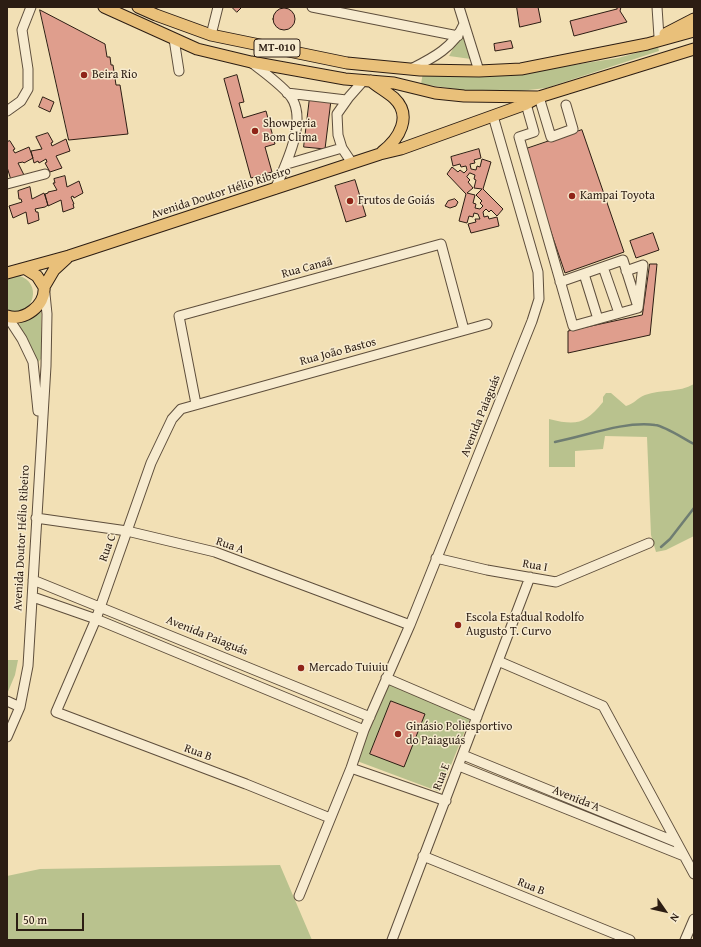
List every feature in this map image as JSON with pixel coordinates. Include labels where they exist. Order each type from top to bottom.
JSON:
[{"type":"main road","name":"MT-010","points":[[104,7],[197,49],[251,62],[367,81]]},
{"type":"main road","name":"MT-010","points":[[138,7],[156,16],[211,35],[347,63],[411,69],[479,71],[520,69],[647,44],[694,30]]},
{"type":"main road","points":[[647,44],[694,19]]},
{"type":"main road","points":[[367,81],[394,83],[435,93],[464,96],[539,97],[694,49]]},
{"type":"main road","points":[[673,56],[694,56]]},
{"type":"main road","points":[[367,81],[398,103],[402,111],[403,119],[399,135],[393,143],[380,154]]},
{"type":"main road","name":"Avenida Doutor Hélio Ribeiro","points":[[7,273],[69,256],[352,163],[401,149],[526,104],[539,97]]},
{"type":"main road","name":"Avenida Doutor Hélio Ribeiro","points":[[7,316],[23,316],[37,307],[54,270],[69,256]]},
{"type":"main road","points":[[26,268],[37,276],[45,291]]},
{"type":"street","points":[[7,111],[21,101],[28,88],[28,69],[22,30],[31,7]]},
{"type":"street","points":[[211,35],[218,7]]},
{"type":"street","points":[[312,7],[324,8],[458,36]]},
{"type":"street","points":[[459,7],[479,71]]},
{"type":"street","points":[[657,7],[659,37]]},
{"type":"street","points":[[411,69],[440,52],[458,36],[464,24]]},
{"type":"street","points":[[174,39],[179,71]]},
{"type":"street","points":[[251,62],[292,98],[297,115],[293,146],[287,164],[275,188]]},
{"type":"street","points":[[352,163],[342,148],[338,134],[337,114],[346,100],[367,81]]},
{"type":"street","points":[[287,93],[346,100]]},
{"type":"street","points":[[539,97],[552,136],[574,129],[566,105]]},
{"type":"street","points":[[526,104],[534,132]]},
{"type":"street","name":"Avenida Paiaguás","points":[[299,896],[351,768],[364,730],[410,625],[532,321],[539,299],[538,272],[494,116]]},
{"type":"street","points":[[549,128],[519,137],[573,326],[638,308]]},
{"type":"street","points":[[287,164],[342,148]]},
{"type":"street","points":[[7,184],[45,174]]},
{"type":"street","name":"Rua Canaã","points":[[196,404],[179,316],[440,244],[464,330]]},
{"type":"street","points":[[560,282],[623,260],[638,308]]},
{"type":"street","points":[[626,272],[643,265],[638,308]]},
{"type":"street","points":[[603,267],[619,313]]},
{"type":"street","points":[[584,274],[598,319]]},
{"type":"street","name":"Avenida Doutor Hélio Ribeiro","points":[[7,737],[20,707],[28,666],[46,366],[47,314],[45,291]]},
{"type":"street","name":"Avenida Doutor Hélio Ribeiro","points":[[7,316],[22,339],[32,362],[41,432]]},
{"type":"street","name":"Rua João Bastos","points":[[196,404],[487,324]]},
{"type":"street","name":"Rua C","points":[[56,712],[96,619],[152,463],[172,419],[181,409],[196,404]]},
{"type":"street","name":"Rua A","points":[[36,518],[127,531],[215,552],[410,625]]},
{"type":"street","name":"Rua I","points":[[436,558],[487,570],[556,582],[649,543]]},
{"type":"street","name":"Rua E","points":[[392,940],[530,577]]},
{"type":"street","name":"Avenida Paiaguás","points":[[33,580],[370,716]]},
{"type":"street","points":[[33,597],[96,619],[364,730]]},
{"type":"street","points":[[498,661],[602,706],[694,874]]},
{"type":"street","points":[[386,678],[477,717]]},
{"type":"street","points":[[7,701],[20,707]]},
{"type":"street","name":"Rua B","points":[[56,712],[246,784],[330,818]]},
{"type":"street","name":"Avenida A","points":[[463,755],[676,842]]},
{"type":"street","name":"Avenida A","points":[[459,766],[506,787],[684,856]]},
{"type":"street","points":[[351,768],[446,801]]},
{"type":"street","name":"Rua B","points":[[423,856],[569,920],[630,940]]},
{"type":"street","points":[[685,940],[694,919]]},
{"type":"green space","points":[[462,33],[465,33],[471,59],[449,56]]},
{"type":"green space","points":[[658,47],[659,51],[546,88],[511,92],[470,91],[421,84],[423,72],[522,73],[618,58]]},
{"type":"green space","points":[[14,275],[24,278],[30,283],[33,290],[33,297],[30,304],[24,309],[17,311],[7,310],[7,277]]},
{"type":"green space","points":[[39,311],[41,313],[41,359],[38,362],[19,325],[20,323],[36,315]]},
{"type":"green space","points":[[694,384],[694,536],[666,550],[656,552],[651,535],[647,437],[605,436],[603,449],[575,451],[575,467],[549,467],[549,419],[574,422],[585,419],[591,415],[603,402],[603,397],[606,393],[611,393],[626,406],[651,393],[682,389]]},
{"type":"green space","points":[[7,660],[18,660],[15,675],[7,694]]},
{"type":"green space","points":[[389,682],[471,716],[440,792],[357,761]]},
{"type":"green space","points":[[280,865],[312,940],[7,940],[7,876],[40,869]]},
{"type":"building","points":[[232,7],[242,7],[237,12]]},
{"type":"building","points":[[517,7],[538,7],[541,22],[520,27]]},
{"type":"building","points":[[616,7],[621,7],[620,11],[627,22],[574,36],[570,21],[617,9]]},
{"type":"building","points":[[280,8],[288,8],[295,15],[295,23],[288,30],[280,30],[273,23],[273,15]]},
{"type":"building","name":"Beira Rio","points":[[40,10],[105,44],[107,57],[110,57],[111,65],[113,65],[116,85],[120,85],[128,134],[69,140]]},
{"type":"building","points":[[511,41],[513,48],[495,51],[494,44]]},
{"type":"building","name":"Showperia Bom Clima","points":[[237,75],[244,102],[239,103],[243,118],[266,111],[275,144],[265,147],[272,172],[251,178],[224,79]]},
{"type":"building","points":[[43,97],[54,102],[50,112],[39,107]]},
{"type":"building","points":[[310,97],[331,100],[325,149],[304,147]]},
{"type":"building","name":"Kampai Toyota","points":[[582,130],[624,252],[565,273],[523,150]]},
{"type":"building","points":[[48,133],[53,142],[51,143],[52,146],[66,139],[70,151],[56,156],[62,168],[50,172],[45,163],[47,162],[46,159],[39,163],[38,161],[34,163],[31,151],[42,149],[36,137]]},
{"type":"building","points":[[10,141],[15,149],[13,150],[15,153],[29,147],[33,158],[24,163],[18,163],[24,175],[11,180],[7,167],[7,142]]},
{"type":"building","points":[[479,149],[481,158],[474,160],[475,163],[470,164],[471,169],[476,170],[477,166],[480,167],[482,159],[491,162],[483,189],[503,209],[497,216],[491,210],[489,212],[486,209],[483,212],[484,217],[488,216],[489,219],[497,217],[499,226],[471,233],[468,224],[476,222],[475,219],[480,219],[478,214],[474,213],[473,217],[469,216],[467,223],[459,221],[466,194],[447,174],[452,167],[458,172],[460,170],[464,173],[467,170],[466,166],[461,167],[460,164],[453,166],[451,157]],"holes":[[[470,173],[475,175],[474,179],[476,180],[474,188],[482,189],[476,195],[482,201],[480,203],[483,206],[480,209],[475,208],[476,204],[473,203],[475,195],[467,193],[473,188],[468,182],[470,180],[467,177]]]},
{"type":"building","points":[[65,176],[67,187],[79,181],[83,193],[74,198],[73,196],[71,197],[74,208],[63,212],[61,200],[48,206],[45,194],[57,190],[53,183],[55,183],[54,179]]},
{"type":"building","name":"Frutos de Goiás","points":[[355,180],[366,216],[346,222],[335,186]]},
{"type":"building","points":[[30,187],[32,199],[44,193],[48,205],[35,209],[36,212],[38,212],[39,220],[28,224],[26,212],[13,218],[9,206],[22,202],[21,199],[19,199],[18,191]]},
{"type":"building","points":[[455,199],[458,202],[456,206],[450,208],[445,206],[448,201]]},
{"type":"building","points":[[653,233],[659,250],[636,258],[630,241]]},
{"type":"building","points":[[650,264],[657,264],[650,335],[568,353],[568,331],[642,315]]},
{"type":"building","name":"Ginásio Poliesportivo do Paiaguás","points":[[391,701],[425,714],[404,767],[370,754]]},
{"type":"waterway","points":[[555,442],[617,427],[643,424],[659,426],[694,444]]},
{"type":"waterway","points":[[661,547],[670,539],[694,508]]},
{"type":"place","name":"Beira Rio","points":[[84,75]]},
{"type":"place","name":"Showperia Bom Clima","points":[[255,131]]},
{"type":"place","name":"Kampai Toyota","points":[[572,196]]},
{"type":"place","name":"Frutos de Goiás","points":[[350,201]]},
{"type":"place","name":"Escola Estadual Rodolfo Augusto T. Curvo","points":[[458,625]]},
{"type":"place","name":"Mercado Tuiuiu","points":[[301,668]]},
{"type":"place","name":"Ginásio Poliesportivo do Paiaguás","points":[[398,734]]}]
